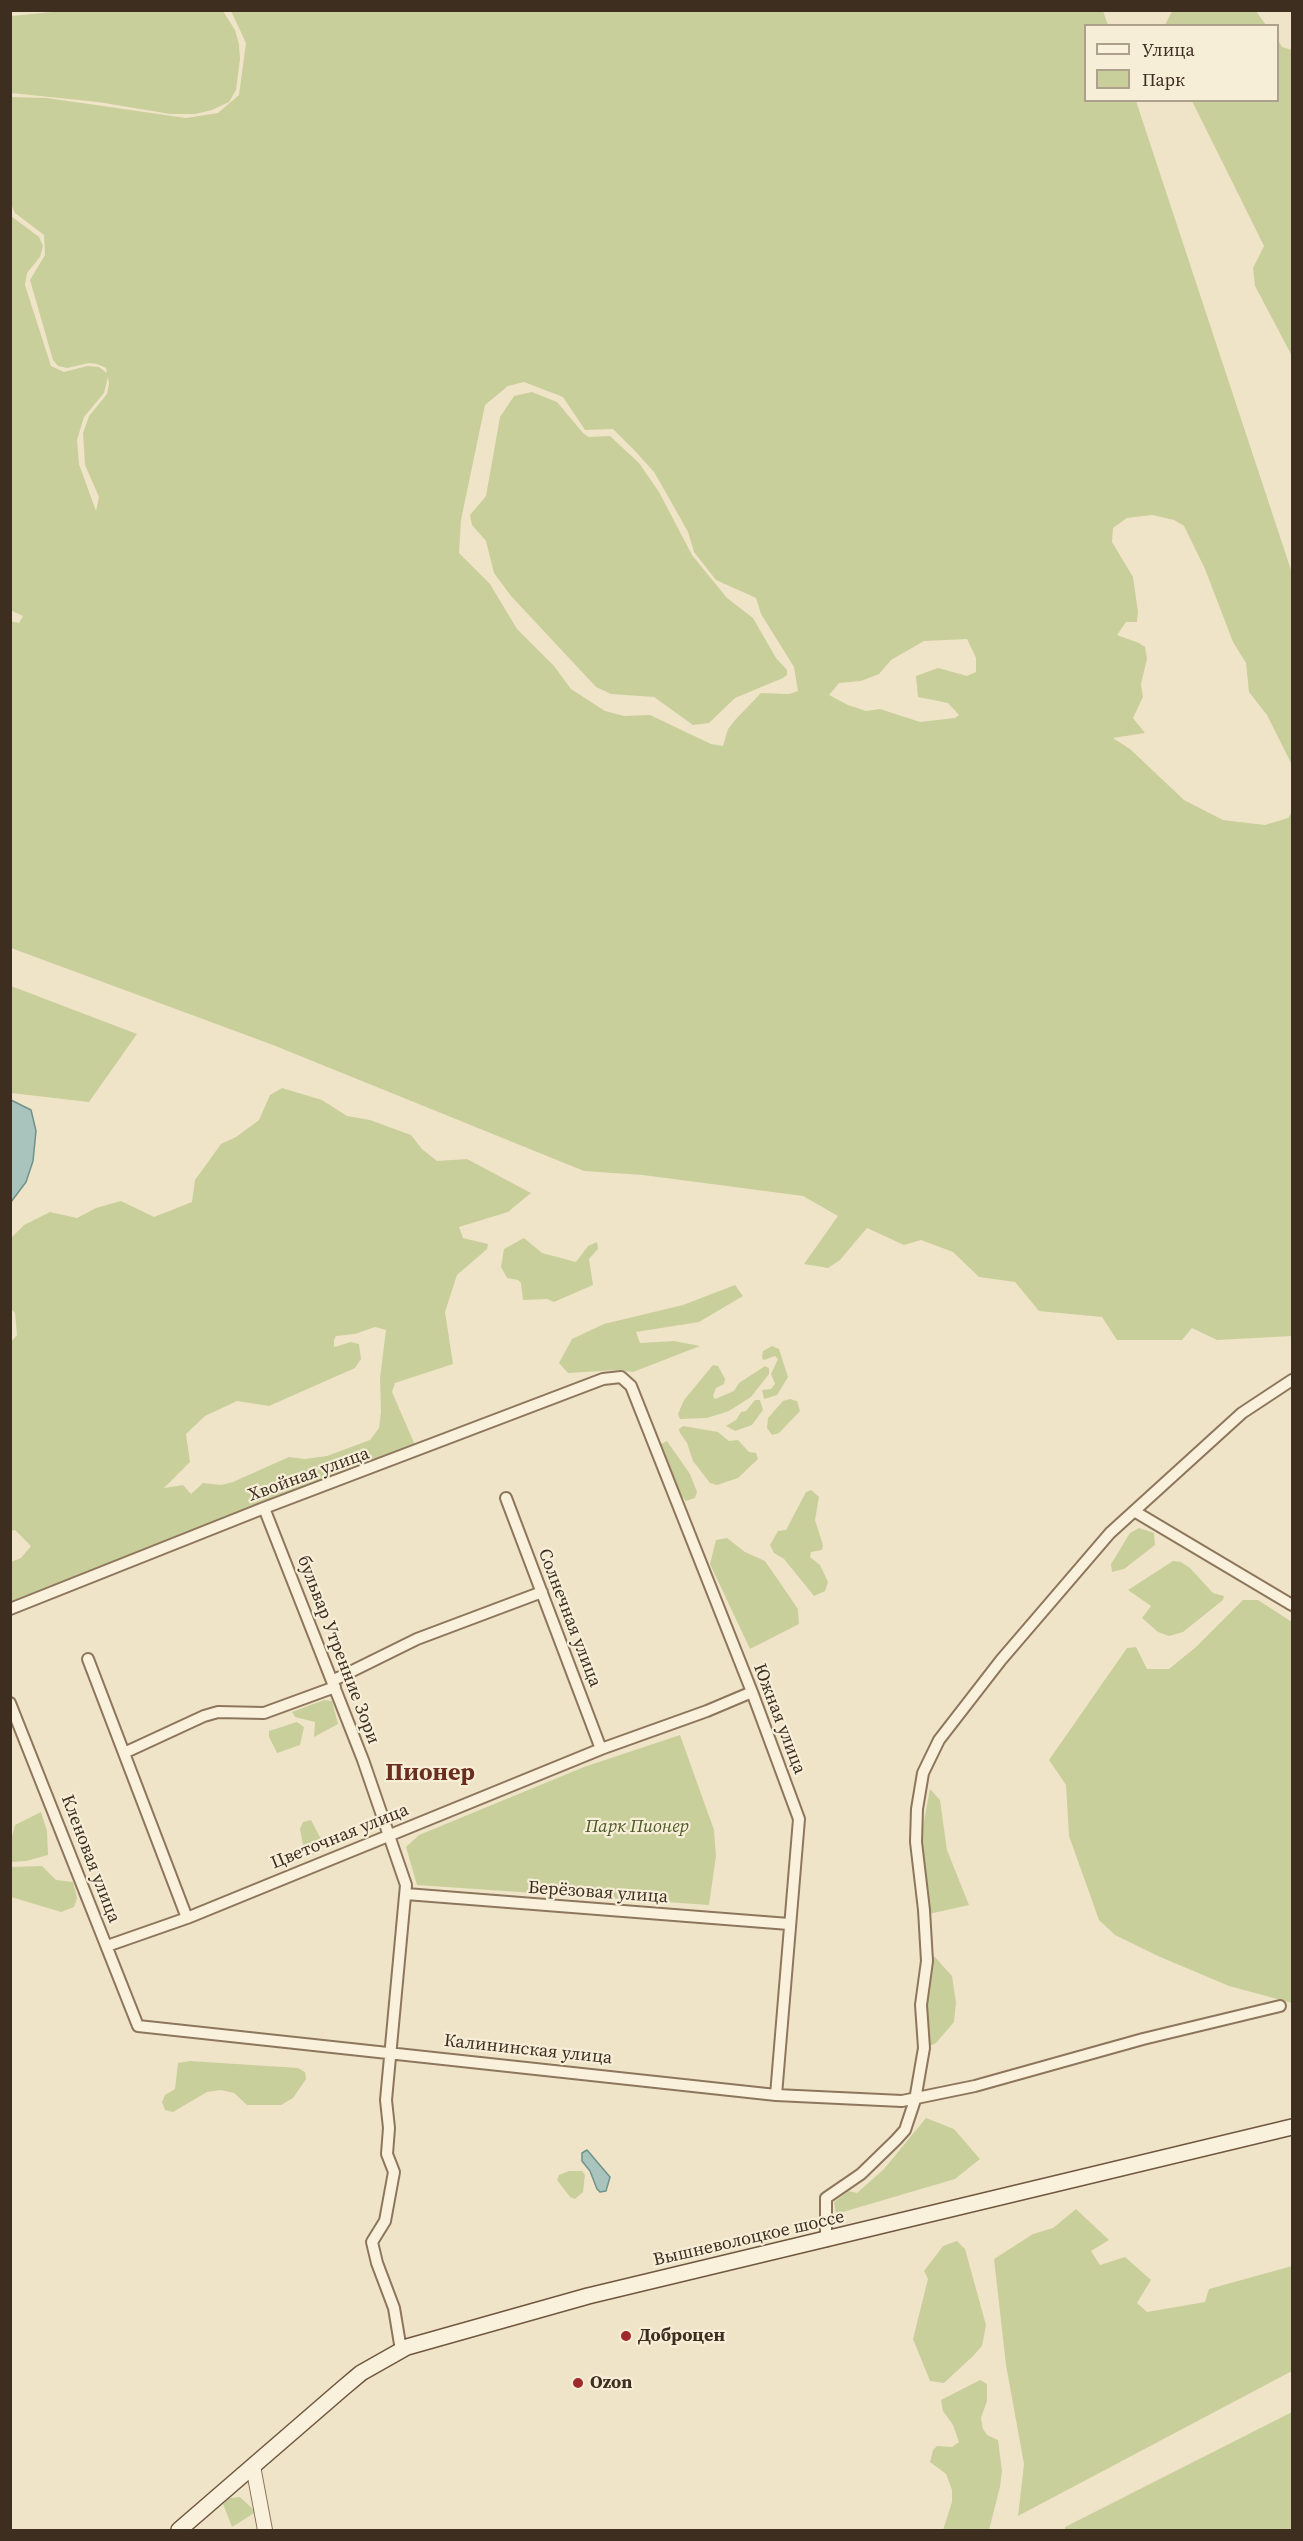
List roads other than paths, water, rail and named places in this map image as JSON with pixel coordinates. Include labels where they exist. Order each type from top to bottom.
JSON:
[{"type":"main road","name":"Вышневолоцкое шоссе","points":[[179,2530],[348,2384],[401,2350],[439,2336],[579,2299],[1293,2127]]},
{"type":"street","name":"Хвойная улица","points":[[10,1609],[264,1508],[603,1379],[621,1377]]},
{"type":"street","name":"Южная улица","points":[[621,1377],[631,1386],[752,1692],[799,1819],[776,2095]]},
{"type":"street","points":[[826,2241],[826,2198],[861,2174],[896,2140],[905,2130],[915,2100],[924,2048],[921,2005],[927,1961],[924,1910],[915,1842],[917,1809],[923,1773],[939,1740],[1001,1660],[1110,1533],[1242,1413],[1293,1380]]},
{"type":"street","name":"Солнечная улица","points":[[506,1498],[601,1749]]},
{"type":"street","name":"бульвар Утренние Зори","points":[[264,1508],[390,1835],[406,1885],[389,2052],[387,2154],[394,2172],[385,2221],[372,2242],[377,2263],[394,2308],[401,2350]]},
{"type":"street","points":[[1134,1511],[1293,1605]]},
{"type":"street","points":[[124,1753],[204,1716],[218,1712],[264,1713],[333,1684],[417,1639],[542,1592]]},
{"type":"street","points":[[88,1659],[187,1918]]},
{"type":"street","name":"Цветочная улица","points":[[107,1946],[187,1918],[601,1749],[707,1711],[752,1692]]},
{"type":"street","name":"Кленовая улица","points":[[10,1703],[138,2026]]},
{"type":"street","name":"Берёзовая улица","points":[[406,1894],[789,1924]]},
{"type":"street","name":"Калининская улица","points":[[138,2026],[776,2095],[915,2100],[975,2086],[1143,2039],[1280,2006]]},
{"type":"street","points":[[253,2466],[265,2530]]},
{"type":"water","points":[[11,1100],[31,1110],[36,1131],[33,1161],[26,1182],[11,1202]]},
{"type":"water","points":[[587,2150],[610,2177],[606,2191],[600,2192],[597,2189],[590,2171],[582,2161],[582,2153]]},
{"type":"place","name":"Доброцен","points":[[626,2336]]},
{"type":"place","name":"Ozon","points":[[578,2383]]},
{"type":"district","name":"Пионер","points":[[430,1774]]},
{"type":"park label","name":"Парк Пионер","points":[[637,1827]]}]
